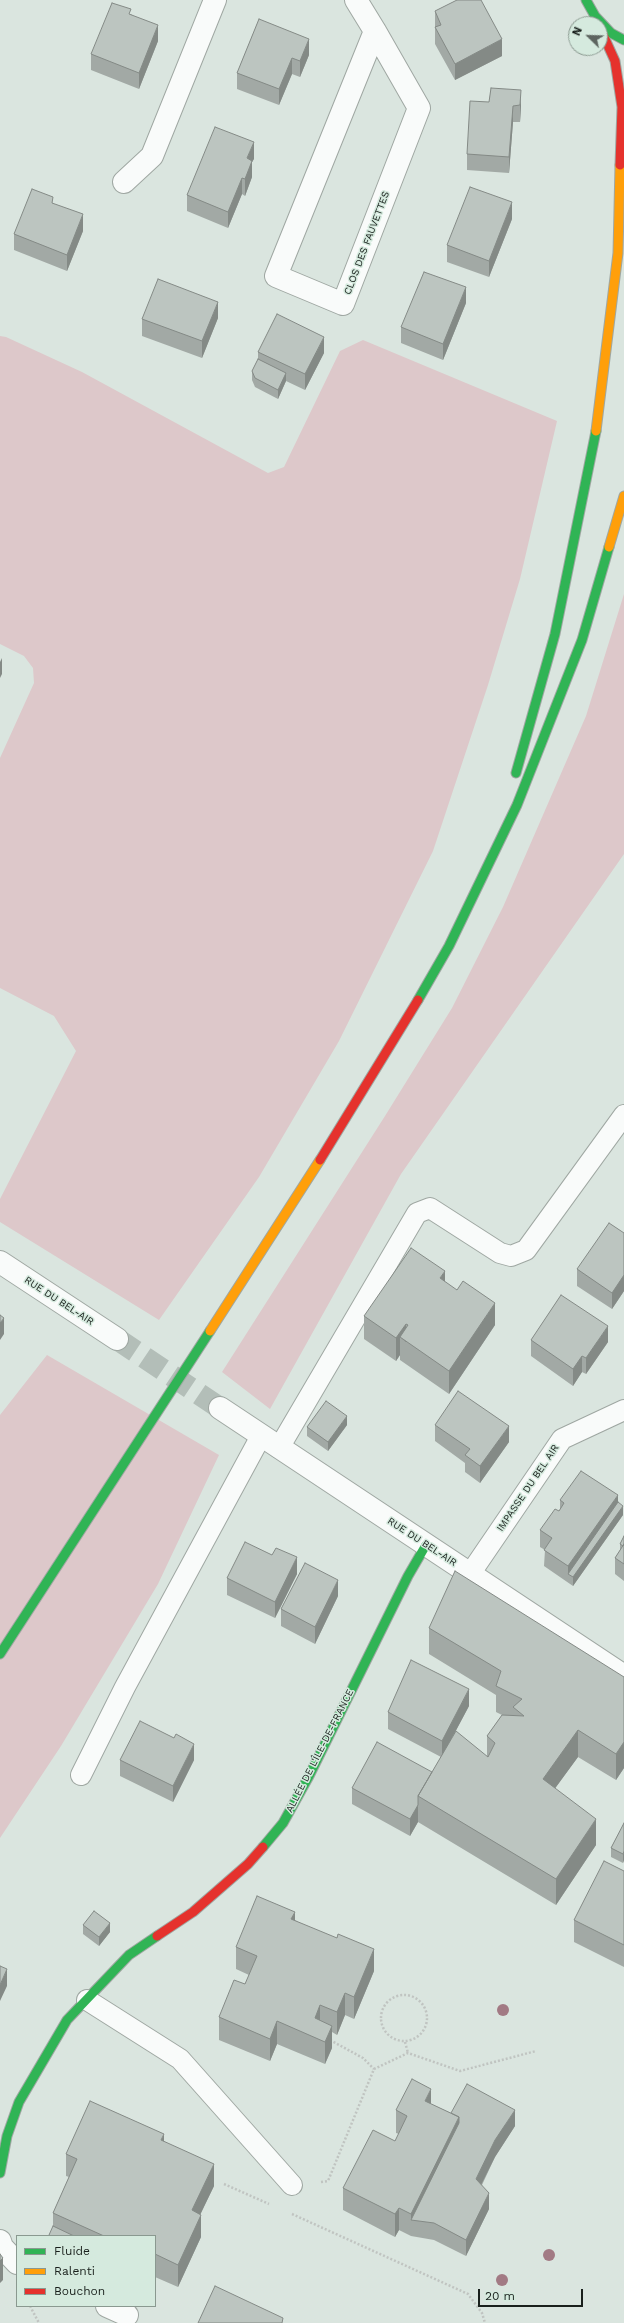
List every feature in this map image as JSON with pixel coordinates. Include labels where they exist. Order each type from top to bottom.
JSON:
[{"type":"main road","points":[[586,0],[594,16]]},
{"type":"main road","points":[[608,30],[624,40]]},
{"type":"main road","points":[[513,782],[531,724],[555,634],[596,431],[609,334],[618,253],[622,107],[615,61],[608,46]]},
{"type":"main road","points":[[0,1654],[307,1182],[391,1047],[449,946],[485,868],[517,805],[561,697],[582,640],[624,496]]},
{"type":"main road","points":[[485,868],[504,811]]},
{"type":"main road","name":"ALLÉE DE L'ÎLE-DE-FRANCE","points":[[0,2173],[7,2136],[19,2102],[67,2020],[88,2000],[129,1955],[192,1912],[248,1864],[283,1823],[309,1776],[408,1576],[426,1545]]},
{"type":"street","points":[[124,182],[152,156],[215,0]]},
{"type":"street","name":"CLOS DES FAUVETTES","points":[[356,0],[375,31],[419,108],[343,304],[276,276],[375,31]]},
{"type":"street","name":"RUE DU BEL-AIR","points":[[0,1262],[117,1339]]},
{"type":"street","name":"RUE DU BEL-AIR","points":[[220,1408],[624,1676]]},
{"type":"street","points":[[0,2242],[2,2247],[16,2262]]},
{"type":"street","points":[[109,2307],[127,2315]]},
{"type":"lane","points":[[279,1448],[416,1212],[430,1208],[500,1253],[511,1256],[526,1250],[624,1115]]},
{"type":"lane","name":"IMPASSE DU BEL AIR","points":[[470,1574],[562,1439],[624,1410]]},
{"type":"lane","points":[[81,1775],[125,1687],[261,1436]]},
{"type":"lane","points":[[88,2000],[180,2059],[292,2185]]},
{"type":"path","points":[[402,1995],[412,1996],[421,2003],[426,2011],[427,2022],[423,2032],[415,2039],[405,2042],[394,2040],[386,2034],[381,2025],[380,2015],[384,2005],[392,1998],[402,1995]]},
{"type":"path","points":[[328,2039],[363,2058],[374,2069]]},
{"type":"path","points":[[405,2042],[408,2052]]},
{"type":"path","points":[[292,2185],[328,2181],[374,2069],[408,2052],[460,2072],[536,2051]]},
{"type":"path","points":[[224,2184],[274,2206]]},
{"type":"path","points":[[289,2213],[468,2294],[482,2313],[485,2323]]},
{"type":"path","points":[[31,2307],[39,2323]]},
{"type":"shaded area","points":[[0,336],[6,337],[82,372],[268,473],[284,467],[340,351],[363,340],[557,421],[520,579],[488,685],[433,851],[339,1041],[259,1177],[159,1320],[0,1222],[0,1199],[76,1051],[54,1016],[0,988],[0,758],[34,683],[33,668],[24,656],[0,644]]},
{"type":"shaded area","points":[[624,594],[624,854],[401,1174],[270,1409],[222,1372],[452,1008],[503,907],[586,716]]},
{"type":"shaded area","points":[[47,1355],[219,1455],[158,1584],[61,1746],[0,1838],[0,1415]]},
{"type":"building","points":[[457,0],[481,0],[502,39],[455,64],[435,27],[441,25],[435,11]]},
{"type":"building","points":[[112,3],[131,9],[129,14],[158,25],[139,73],[91,54]]},
{"type":"building","points":[[259,19],[309,39],[300,61],[292,58],[279,89],[237,73]]},
{"type":"building","points":[[491,88],[521,90],[520,105],[513,106],[509,157],[467,154],[470,101],[489,102]]},
{"type":"building","points":[[215,127],[254,142],[247,158],[252,161],[245,179],[242,178],[228,212],[187,195]]},
{"type":"building","points":[[470,187],[512,202],[489,261],[447,245]]},
{"type":"building","points":[[32,189],[53,197],[52,203],[83,214],[67,255],[14,234]]},
{"type":"building","points":[[424,272],[466,287],[443,344],[401,327]]},
{"type":"building","points":[[158,279],[218,302],[202,341],[142,319]]},
{"type":"building","points":[[277,314],[324,337],[305,374],[258,352]]},
{"type":"building","points":[[258,359],[286,373],[278,390],[255,378],[252,371]]},
{"type":"building","points":[[609,1223],[624,1233],[624,1275],[612,1293],[577,1269]]},
{"type":"building","points":[[411,1248],[445,1271],[440,1278],[457,1290],[463,1281],[495,1303],[449,1371],[400,1337],[408,1325],[406,1324],[396,1338],[364,1316]]},
{"type":"building","points":[[561,1295],[608,1326],[586,1358],[582,1356],[573,1369],[531,1340]]},
{"type":"building","points":[[0,1315],[4,1318],[0,1323]]},
{"type":"building","points":[[458,1391],[509,1426],[480,1466],[465,1455],[470,1449],[435,1425]]},
{"type":"building","points":[[326,1401],[347,1416],[328,1442],[307,1427]]},
{"type":"building","points":[[581,1471],[618,1495],[568,1566],[544,1550],[552,1538],[540,1530],[555,1509],[559,1511],[564,1503],[560,1500]]},
{"type":"building","points":[[618,1502],[623,1506],[573,1577],[568,1574]]},
{"type":"building","points":[[624,1536],[624,1544],[623,1546],[620,1544]]},
{"type":"building","points":[[245,1542],[272,1555],[276,1548],[297,1557],[275,1602],[227,1578]]},
{"type":"building","points":[[624,1544],[624,1564],[615,1558]]},
{"type":"building","points":[[305,1563],[338,1580],[315,1627],[281,1609]]},
{"type":"building","points":[[455,1571],[624,1677],[624,1742],[616,1754],[578,1730],[543,1779],[596,1819],[556,1879],[418,1796],[456,1731],[488,1757],[495,1743],[487,1736],[502,1715],[524,1716],[513,1707],[522,1699],[496,1686],[501,1671],[429,1628]]},
{"type":"building","points":[[411,1660],[469,1689],[442,1741],[388,1712]]},
{"type":"building","points":[[140,1721],[174,1738],[176,1734],[194,1744],[173,1786],[120,1760]]},
{"type":"building","points":[[377,1742],[432,1772],[418,1796],[418,1805],[410,1819],[352,1788]]},
{"type":"building","points":[[624,1823],[624,1851],[623,1854],[611,1848]]},
{"type":"building","points":[[604,1861],[624,1871],[624,1945],[574,1920]]},
{"type":"building","points":[[257,1896],[295,1912],[291,1919],[337,1938],[338,1934],[374,1949],[354,1997],[345,1993],[337,2012],[320,2005],[315,2018],[332,2026],[325,2042],[277,2021],[270,2039],[219,2017],[234,1980],[245,1984],[257,1956],[236,1947]]},
{"type":"building","points":[[94,1911],[110,1923],[99,1937],[83,1925]]},
{"type":"building","points":[[0,1966],[7,1969],[0,1985]]},
{"type":"building","points":[[412,2079],[431,2089],[425,2101],[459,2117],[411,2214],[399,2208],[395,2214],[343,2188],[373,2130],[395,2141],[407,2116],[396,2110]]},
{"type":"building","points":[[467,2084],[515,2110],[495,2140],[476,2179],[489,2193],[466,2240],[434,2223],[411,2220],[459,2123],[459,2117],[451,2113]]},
{"type":"building","points":[[90,2101],[164,2134],[161,2140],[214,2164],[192,2210],[201,2215],[178,2265],[156,2254],[156,2235],[102,2235],[53,2213],[77,2159],[66,2154]]},
{"type":"building","points":[[53,2226],[72,2235],[49,2235]]},
{"type":"building","points":[[0,2254],[3,2258],[0,2261]]},
{"type":"building","points":[[215,2286],[283,2318],[282,2323],[198,2323]]},
{"type":"tunnel","points":[[117,1339],[220,1408]]},
{"type":"traffic: fast","points":[[586,0],[595,16],[611,33],[624,40]]},
{"type":"traffic: fast","points":[[516,773],[555,634],[596,431]]},
{"type":"traffic: fast","points":[[418,1000],[449,946],[517,805],[582,640],[609,547]]},
{"type":"traffic: fast","points":[[0,1654],[210,1331]]},
{"type":"traffic: fast","points":[[263,1847],[283,1823],[309,1776],[408,1576],[426,1545]]},
{"type":"traffic: fast","points":[[0,2173],[7,2136],[19,2102],[67,2020],[129,1955],[157,1936]]},
{"type":"traffic: slow","points":[[596,431],[618,253],[620,165]]},
{"type":"traffic: slow","points":[[609,547],[624,496]]},
{"type":"traffic: slow","points":[[210,1331],[320,1160]]},
{"type":"traffic: jam","points":[[608,46],[615,61],[622,107],[620,165]]},
{"type":"traffic: jam","points":[[320,1160],[418,1000]]},
{"type":"traffic: jam","points":[[157,1936],[193,1912],[248,1864],[263,1847]]}]
